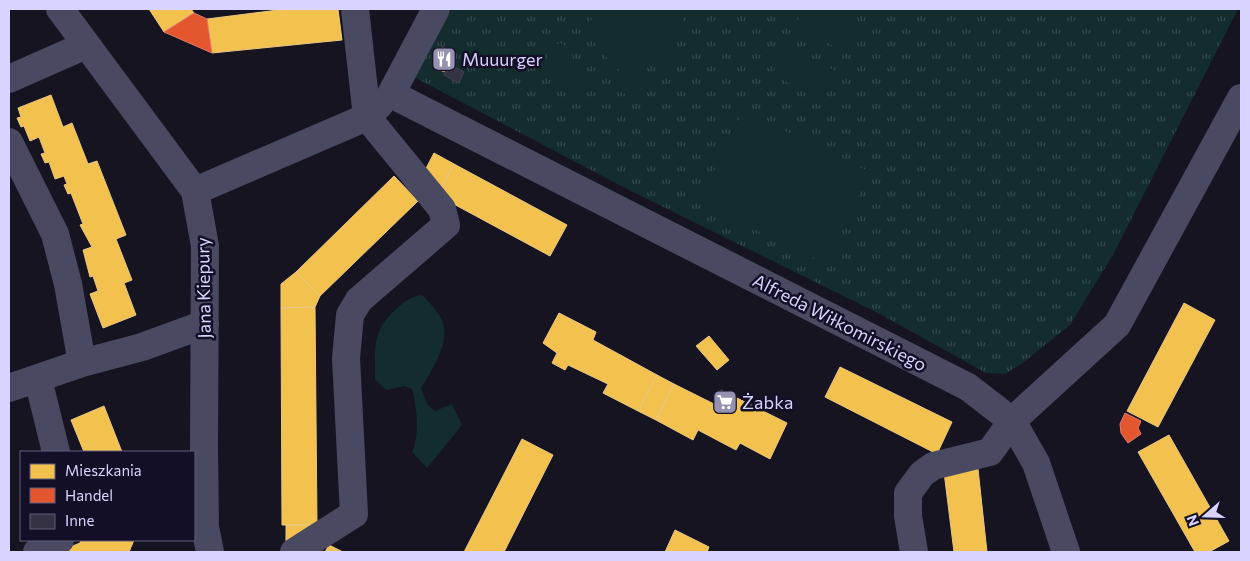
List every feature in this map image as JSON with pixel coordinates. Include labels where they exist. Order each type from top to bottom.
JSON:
[{"type":"street","name":"Jana Kiepury","points":[[60,9],[195,191],[205,246],[205,527],[210,552]]},
{"type":"street","points":[[294,552],[354,514],[346,358],[350,315],[359,300],[446,225],[442,209],[367,117],[356,9]]},
{"type":"street","points":[[195,191],[367,117],[390,94],[436,9]]},
{"type":"street","points":[[9,78],[86,45]]},
{"type":"street","name":"Alfreda Wiłkomirskiego","points":[[390,94],[968,387],[1012,421]]},
{"type":"street","points":[[914,552],[908,516],[908,493],[922,474],[933,466],[990,452],[1012,421],[1117,325],[1241,98]]},
{"type":"street","points":[[9,142],[55,234],[68,284],[82,363]]},
{"type":"street","points":[[9,388],[38,380],[82,363],[142,347],[205,324]]},
{"type":"street","points":[[38,380],[56,451]]},
{"type":"street","points":[[1012,421],[1036,464],[1066,552]]},
{"type":"street","points":[[37,552],[58,541]]},
{"type":"green space","points":[[452,9],[1238,9],[1114,253],[1070,325],[1024,362],[1005,374],[986,373],[880,314],[629,190],[414,77]]},
{"type":"green space","points":[[586,9],[685,9],[684,20],[672,37],[678,46],[672,56],[666,61],[647,66],[641,86],[629,95],[621,92],[618,84],[619,70],[606,57],[587,31],[592,19]]},
{"type":"green space","points":[[803,9],[815,9],[857,28],[846,52],[795,27]]},
{"type":"green space","points":[[560,43],[569,48],[575,63],[584,70],[583,82],[580,86],[571,87],[548,58],[546,52],[549,48]]},
{"type":"green space","points":[[785,47],[836,71],[823,99],[772,75]]},
{"type":"green space","points":[[743,111],[870,172],[826,264],[699,202]]},
{"type":"green space","points":[[422,295],[431,304],[443,323],[444,339],[438,357],[421,388],[427,404],[435,411],[452,404],[462,425],[427,468],[412,452],[415,445],[417,421],[412,389],[404,386],[386,390],[375,379],[376,341],[382,325],[405,302]]},
{"type":"building: Mieszkania","points":[[149,9],[191,9],[194,13],[164,32]]},
{"type":"building: Mieszkania","points":[[286,9],[338,9],[342,40],[212,53],[207,19]]},
{"type":"building: Mieszkania","points":[[51,95],[63,127],[72,123],[88,164],[97,161],[126,235],[116,239],[132,280],[124,283],[136,315],[103,328],[90,294],[98,291],[93,276],[90,277],[83,250],[92,247],[80,225],[83,224],[71,193],[68,194],[64,185],[67,184],[64,176],[55,179],[49,162],[45,163],[41,154],[45,153],[39,137],[30,141],[24,126],[21,127],[17,118],[21,117],[18,108]]},
{"type":"building: Mieszkania","points":[[434,153],[454,164],[437,195],[421,178]]},
{"type":"building: Mieszkania","points":[[454,164],[567,225],[550,256],[437,195]]},
{"type":"building: Mieszkania","points":[[394,176],[418,201],[320,296],[296,272]]},
{"type":"building: Mieszkania","points":[[296,272],[320,296],[315,307],[281,308],[281,284]]},
{"type":"building: Mieszkania","points":[[1184,303],[1215,320],[1158,427],[1127,411]]},
{"type":"building: Mieszkania","points":[[315,307],[317,525],[282,525],[281,308]]},
{"type":"building: Mieszkania","points":[[559,313],[596,332],[593,340],[657,375],[638,411],[603,393],[608,384],[568,365],[565,370],[552,363],[557,353],[543,343]]},
{"type":"building: Mieszkania","points":[[709,336],[729,360],[717,370],[696,346]]},
{"type":"building: Mieszkania","points":[[840,367],[952,422],[937,454],[825,397]]},
{"type":"building: Mieszkania","points":[[657,375],[674,384],[656,420],[638,411]]},
{"type":"building: Mieszkania","points":[[674,384],[714,404],[721,390],[787,423],[770,459],[740,443],[736,450],[698,430],[693,440],[656,420]]},
{"type":"building: Mieszkania","points":[[104,406],[122,451],[84,451],[71,420]]},
{"type":"building: Mieszkania","points":[[1169,435],[1229,541],[1209,552],[1195,552],[1138,452]]},
{"type":"building: Mieszkania","points":[[522,439],[553,455],[504,552],[464,552]]},
{"type":"building: Mieszkania","points":[[978,469],[987,552],[954,552],[944,472]]},
{"type":"building: Mieszkania","points":[[286,525],[317,525],[286,542]]},
{"type":"building: Mieszkania","points":[[675,530],[709,547],[707,552],[665,552]]},
{"type":"building: Mieszkania","points":[[81,541],[134,541],[129,552],[58,552],[80,543]]},
{"type":"building: Mieszkania","points":[[329,545],[343,552],[325,552]]},
{"type":"building: Handel","points":[[194,13],[207,19],[212,53],[164,32]]},
{"type":"building: Handel","name":"Muuurger","points":[[442,47],[454,53],[444,72],[433,66]]},
{"type":"building: Handel","points":[[1125,413],[1141,421],[1138,428],[1141,434],[1128,443],[1121,433],[1120,424]]},
{"type":"building: Inne","points":[[449,64],[464,72],[459,83],[444,75]]},
{"type":"place","name":"Muuurger","points":[[444,59]]},
{"type":"place","name":"Żabka","points":[[725,402]]}]
